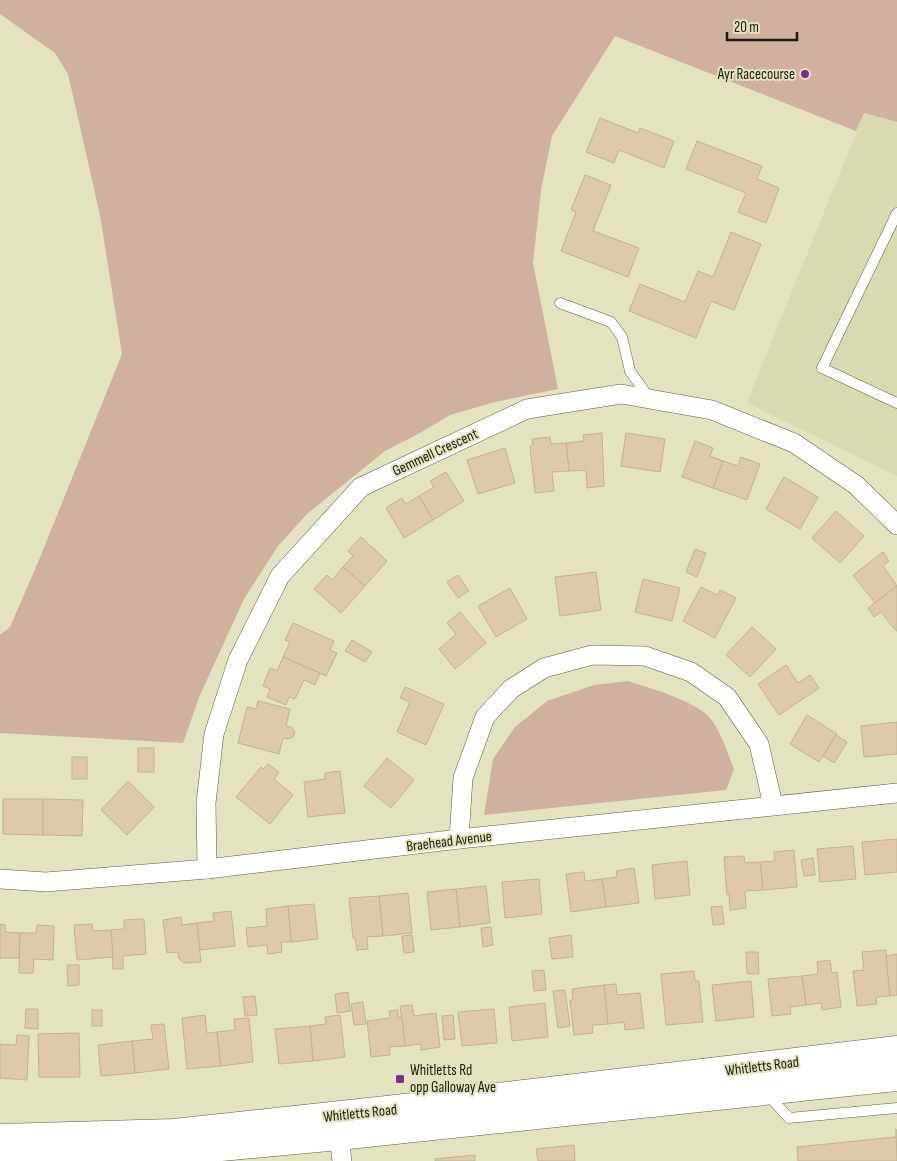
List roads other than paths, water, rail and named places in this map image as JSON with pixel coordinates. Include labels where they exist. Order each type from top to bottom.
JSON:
[{"type":"main road","name":"Whitletts Road","points":[[0,1138],[174,1133],[897,1050]]},
{"type":"main road","name":"Whitletts Road","points":[[0,1160],[340,1149],[764,1091],[897,1077]]},
{"type":"street","name":"Gemmell Crescent","points":[[207,869],[206,803],[214,734],[238,660],[280,576],[361,487],[527,409],[621,394],[712,410],[794,443],[856,485],[897,525]]},
{"type":"street","points":[[460,839],[464,778],[485,717],[511,689],[544,668],[592,655],[645,656],[691,672],[727,697],[759,744],[774,805]]},
{"type":"street","name":"Braehead Avenue","points":[[0,879],[46,882],[207,869],[460,839],[897,793]]},
{"type":"lane","points":[[897,213],[822,368],[897,403]]},
{"type":"lane","points":[[560,303],[611,322],[622,337],[630,372],[650,399]]},
{"type":"lane","points":[[764,1091],[789,1118],[897,1108]]},
{"type":"place","name":"Ayr Racecourse","points":[[805,74]]},
{"type":"place","name":"Whitletts Rd opp Galloway Ave","points":[[400,1079]]}]
